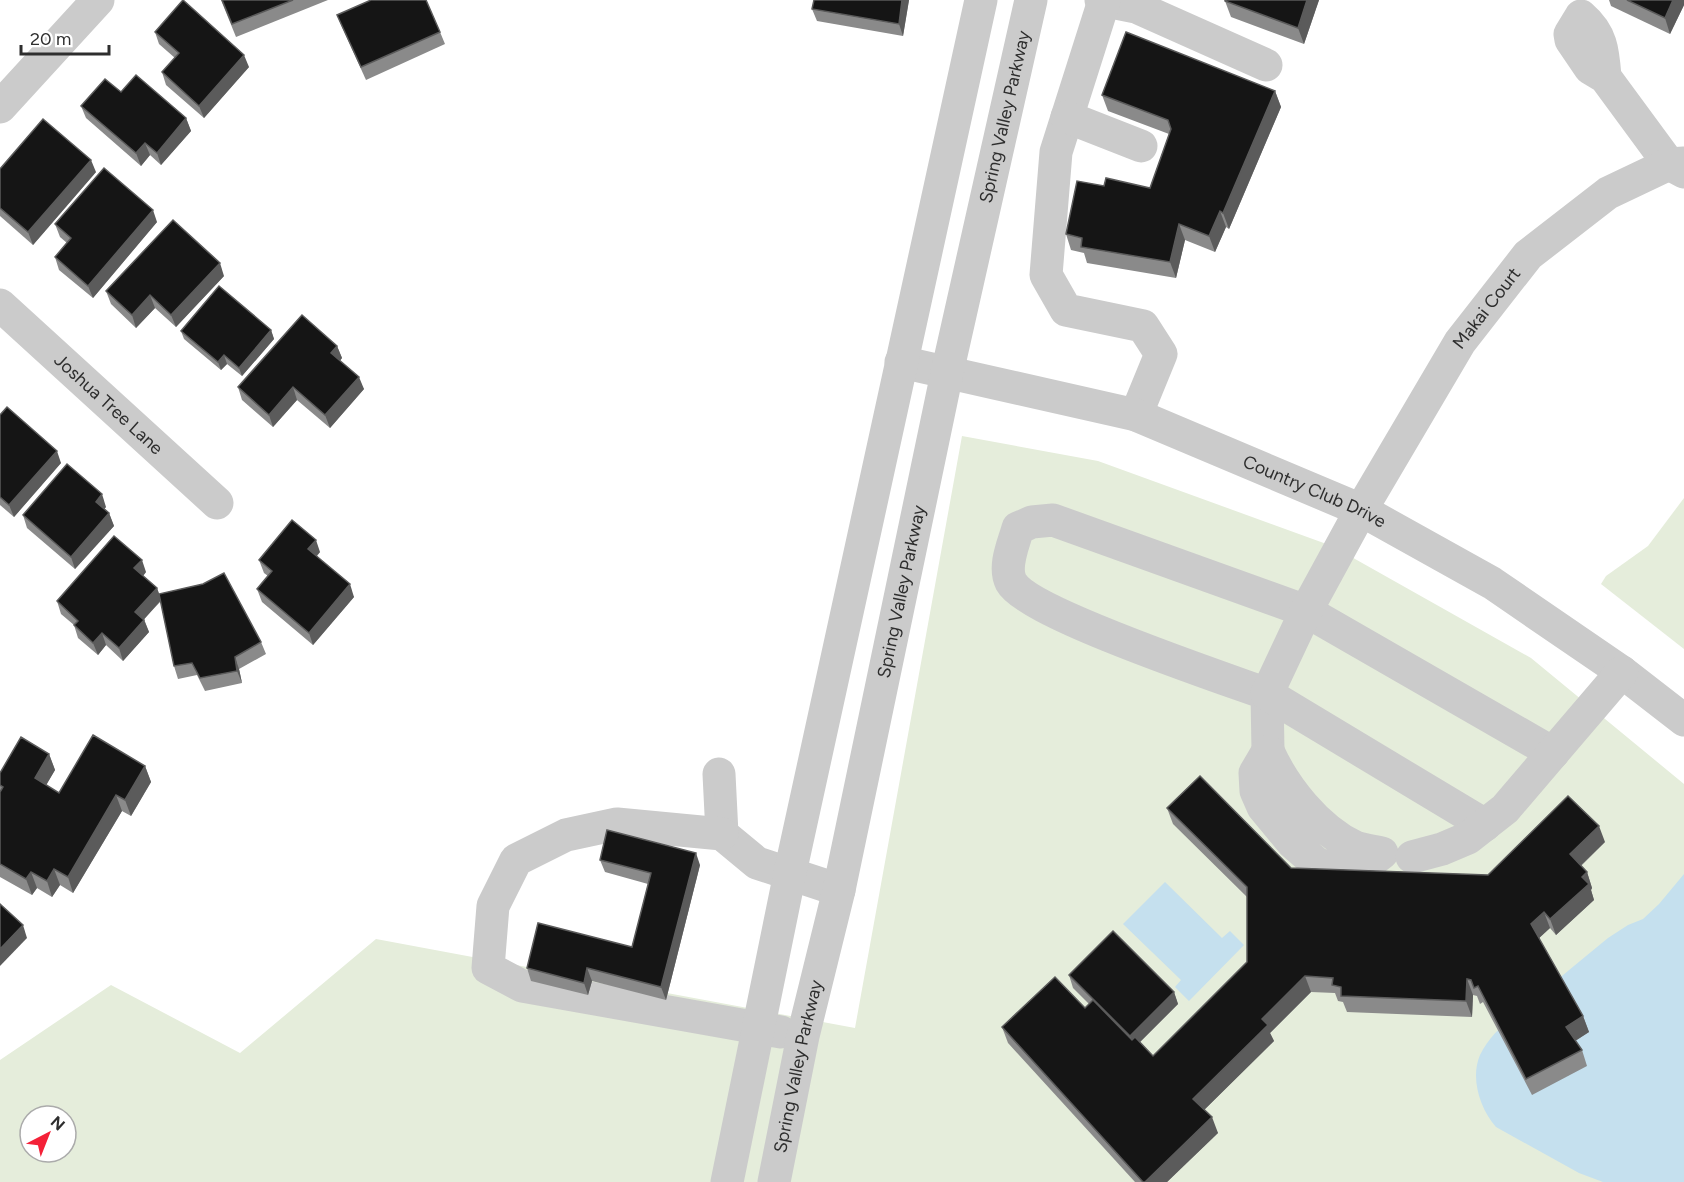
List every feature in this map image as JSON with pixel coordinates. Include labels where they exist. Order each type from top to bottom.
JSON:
[{"type":"street","points":[[0,107],[98,0]]},
{"type":"street","points":[[727,1182],[790,873],[981,0]]},
{"type":"street","name":"Spring Valley Parkway","points":[[774,1182],[803,1036],[839,890],[948,373],[1031,0]]},
{"type":"street","points":[[1136,415],[1161,354],[1143,327],[1066,310],[1046,275],[1056,152],[1102,1],[1136,7],[1266,65]]},
{"type":"street","points":[[1605,77],[1679,166]]},
{"type":"street","points":[[1067,117],[1141,146]]},
{"type":"street","name":"Makai Court","points":[[1267,694],[1306,611],[1361,510],[1460,342],[1527,255],[1608,193],[1679,166]]},
{"type":"street","name":"Joshua Tree Lane","points":[[0,305],[217,503]]},
{"type":"street","name":"Country Club Drive","points":[[901,362],[1136,415],[1361,510],[1492,583],[1622,672],[1684,720]]},
{"type":"street","points":[[1485,825],[1267,694],[1078,624],[1022,594],[1011,582],[1007,569],[1018,528],[1032,522],[1053,520],[1306,611],[1552,753]]},
{"type":"street","points":[[1412,857],[1442,849],[1468,838],[1505,809],[1622,672]]},
{"type":"street","points":[[1267,694],[1268,751]]},
{"type":"street","points":[[719,774],[722,834]]},
{"type":"street","points":[[803,1036],[522,986],[488,968],[493,906],[516,860],[566,835],[617,824],[722,834],[757,863],[839,890]]},
{"type":"green space","points":[[962,436],[1098,461],[1332,546],[1531,658],[1684,784],[1684,1182],[0,1182],[0,1060],[111,985],[240,1053],[376,939],[855,1028]]},
{"type":"green space","points":[[1684,498],[1684,649],[1601,584],[1606,576],[1648,546]]},
{"type":"water","points":[[1684,874],[1684,1182],[1603,1182],[1579,1173],[1496,1127],[1485,1111],[1478,1093],[1477,1064],[1490,1039],[1502,1026],[1608,938],[1628,925],[1643,919]]},
{"type":"water","points":[[1165,882],[1222,938],[1230,931],[1244,945],[1189,1001],[1175,987],[1181,980],[1123,924]]},
{"type":"building","points":[[183,0],[244,55],[199,106],[162,72],[179,53],[155,32]]},
{"type":"building","points":[[222,0],[293,0],[232,24]]},
{"type":"building","points":[[371,0],[426,0],[440,32],[361,67],[337,15]]},
{"type":"building","points":[[814,0],[902,0],[899,24],[812,9]]},
{"type":"building","points":[[1225,0],[1307,0],[1298,28]]},
{"type":"building","points":[[1627,0],[1673,0],[1665,18]]},
{"type":"building","points":[[1126,32],[1275,91],[1223,213],[1220,211],[1209,236],[1179,224],[1170,262],[1081,247],[1082,238],[1066,234],[1077,181],[1104,186],[1106,178],[1150,188],[1171,129],[1168,120],[1102,95]]},
{"type":"building","points":[[136,75],[186,118],[157,153],[145,143],[136,153],[81,106],[105,79],[121,92]]},
{"type":"building","points":[[43,119],[91,160],[28,232],[0,208],[0,169]]},
{"type":"building","points":[[104,168],[153,210],[88,286],[55,257],[71,238],[55,224]]},
{"type":"building","points":[[173,220],[220,263],[171,315],[150,295],[132,315],[106,291]]},
{"type":"building","points":[[219,286],[271,330],[239,368],[224,355],[218,362],[181,331]]},
{"type":"building","points":[[302,315],[337,346],[331,353],[359,377],[325,415],[293,387],[269,415],[238,387]]},
{"type":"building","points":[[7,407],[57,451],[9,505],[0,497],[0,415]]},
{"type":"building","points":[[67,464],[102,494],[96,502],[109,513],[71,557],[23,515]]},
{"type":"building","points":[[292,520],[316,540],[308,549],[350,584],[309,633],[257,589],[272,571],[259,560]]},
{"type":"building","points":[[114,536],[142,560],[134,568],[157,588],[135,612],[144,620],[119,648],[102,633],[93,643],[74,625],[78,621],[57,601]]},
{"type":"building","points":[[224,573],[261,642],[235,657],[237,671],[200,678],[192,663],[174,666],[159,594],[203,584]]},
{"type":"building","points":[[93,735],[145,766],[125,800],[116,795],[68,877],[54,869],[47,881],[31,872],[26,879],[0,864],[0,792],[3,787],[0,785],[0,773],[21,737],[49,754],[35,778],[59,793]]},
{"type":"building","points":[[1200,776],[1291,868],[1488,875],[1568,796],[1599,826],[1570,854],[1587,872],[1582,877],[1589,884],[1550,919],[1544,912],[1531,924],[1583,1016],[1566,1027],[1582,1050],[1526,1079],[1478,986],[1474,988],[1471,980],[1467,979],[1466,1001],[1341,996],[1341,987],[1332,985],[1333,978],[1305,976],[1262,1019],[1268,1025],[1193,1099],[1212,1117],[1143,1182],[1002,1027],[1055,977],[1085,1008],[1093,1000],[1132,1040],[1135,1037],[1153,1056],[1247,962],[1247,887],[1167,808]]},
{"type":"building","points":[[607,830],[696,853],[661,987],[587,968],[584,983],[527,968],[538,923],[632,947],[651,873],[600,860]]},
{"type":"building","points":[[0,904],[23,925],[0,949]]},
{"type":"building","points":[[1113,931],[1174,992],[1130,1036],[1069,975]]}]
